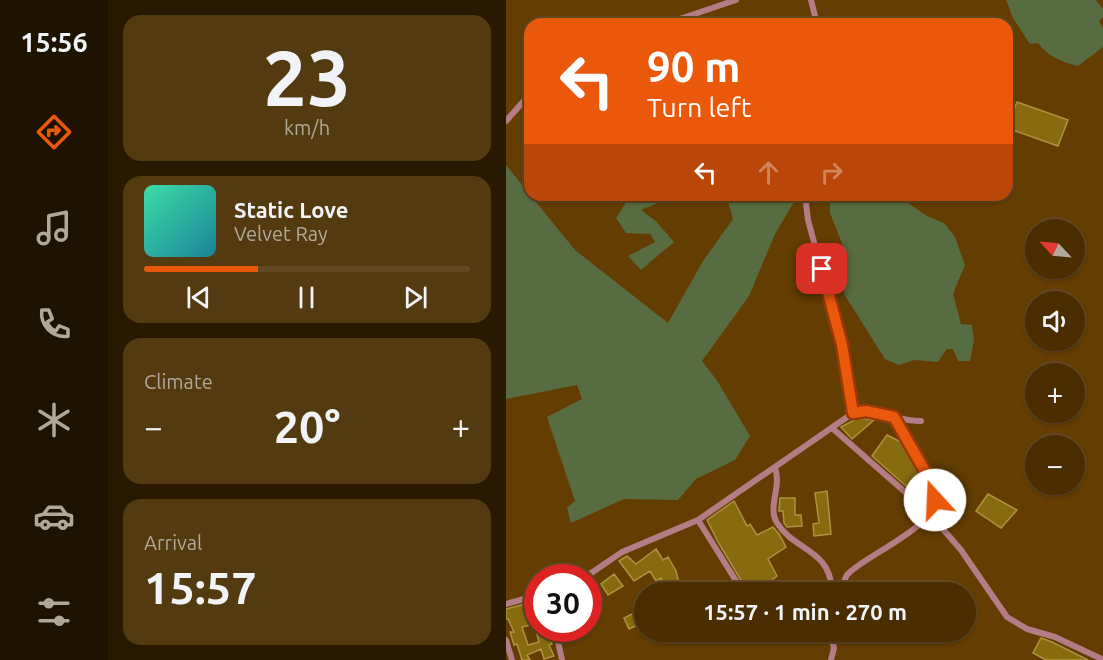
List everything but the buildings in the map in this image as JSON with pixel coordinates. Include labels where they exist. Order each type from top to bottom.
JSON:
[{"type":"street","points":[[683,18],[736,0]]},
{"type":"street","points":[[811,0],[816,18]]},
{"type":"street","points":[[506,121],[524,101]]},
{"type":"street","points":[[806,201],[842,345],[853,413]]},
{"type":"street","points":[[602,566],[622,552],[698,520],[853,413],[866,411],[905,421],[922,421]]},
{"type":"street","points":[[842,582],[847,576],[911,531],[929,513],[936,494],[894,417]]},
{"type":"street","points":[[832,428],[929,513],[961,550],[999,610],[1007,617],[1027,629],[1055,637],[1103,660]]},
{"type":"street","points":[[775,468],[778,476],[778,491],[773,510],[775,520],[782,529],[818,556],[827,569],[832,582]]},
{"type":"street","points":[[698,520],[737,582]]},
{"type":"street","points":[[506,604],[524,599]]},
{"type":"street","points":[[506,640],[512,660]]},
{"type":"street","points":[[558,642],[562,660]]},
{"type":"street","points":[[831,660],[834,648],[832,642]]},
{"type":"green space","points":[[1006,0],[1096,0],[1103,9],[1103,17],[1099,21],[1103,28],[1103,47],[1078,66],[1055,58],[1038,43],[1030,44],[1013,18]]},
{"type":"green space","points":[[506,165],[524,187],[524,201],[535,201],[575,250],[668,323],[703,261],[733,219],[728,201],[794,201],[775,234],[749,296],[702,361],[718,382],[750,436],[735,460],[696,479],[678,500],[624,499],[571,523],[567,508],[575,501],[547,417],[582,399],[577,385],[506,399]]},
{"type":"green space","points":[[625,201],[663,201],[641,210],[656,221],[674,242],[641,270],[628,256],[655,242],[650,234],[626,233],[616,218]]},
{"type":"green space","points":[[830,201],[905,201],[927,216],[944,223],[955,237],[965,265],[953,294],[961,324],[972,325],[974,340],[970,361],[958,361],[953,349],[947,349],[938,362],[914,360],[899,365],[885,359],[844,294],[847,256],[830,213]]},
{"type":"route","points":[[822,269],[842,345],[853,413],[866,411],[894,417],[930,480],[936,494],[935,500]]}]
